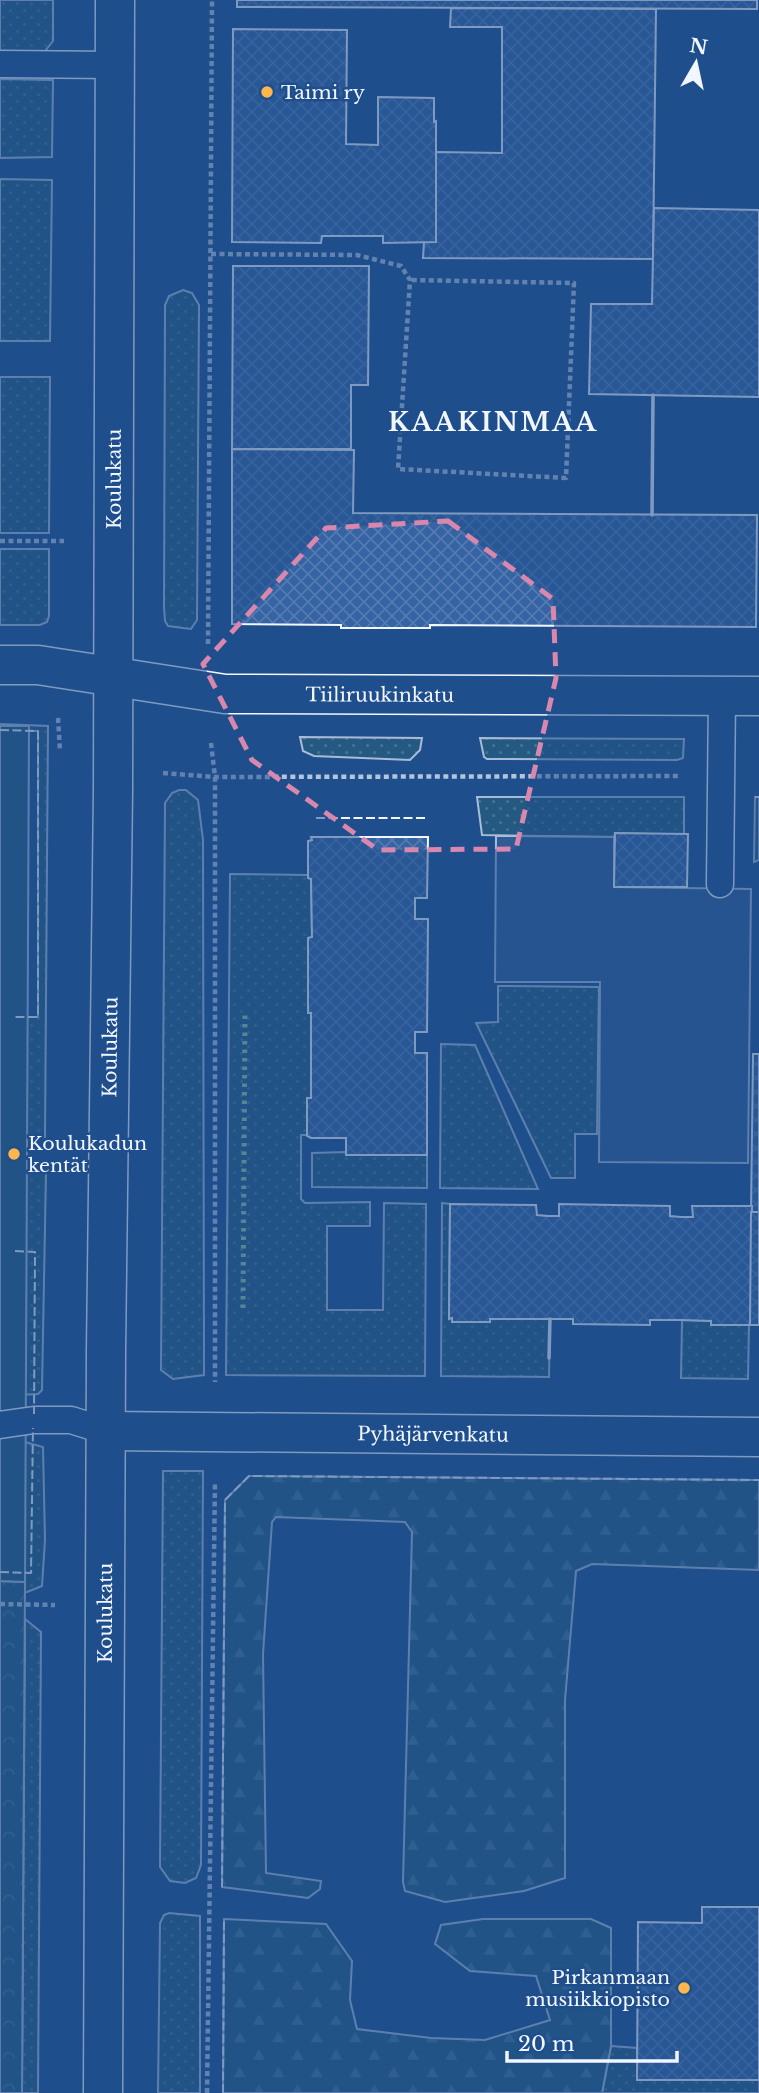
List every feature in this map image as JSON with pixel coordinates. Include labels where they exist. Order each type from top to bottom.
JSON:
[{"type":"street","name":"Koulukatu","points":[[103,2093],[116,0]]},
{"type":"street","name":"Tiiliruukinkatu","points":[[0,665],[38,665],[225,694],[740,696]]},
{"type":"street","name":"Pyhäjärvenkatu","points":[[106,1431],[759,1437]]},
{"type":"lane","points":[[0,64],[115,65]]},
{"type":"lane","points":[[720,884],[721,776],[740,696]]},
{"type":"lane","points":[[0,1425],[34,1420],[71,1420],[106,1431]]},
{"type":"path","points":[[206,2093],[215,1432],[215,777],[210,738],[209,691],[212,0]]},
{"type":"path","points":[[210,254],[357,255],[401,266],[410,280],[398,469],[565,478],[575,283],[410,280]]},
{"type":"path","points":[[0,541],[64,541]]},
{"type":"path","points":[[158,772],[215,777],[721,776]]},
{"type":"path","points":[[0,1604],[59,1605]]},
{"type":"highlighted area","points":[[448,521],[553,599],[556,678],[516,849],[378,850],[252,760],[203,664],[326,528]]},
{"type":"green space","points":[[0,0],[53,0],[53,41],[42,55],[0,53]]},
{"type":"green space","points":[[0,79],[53,80],[52,157],[0,158]]},
{"type":"green space","points":[[0,179],[52,180],[50,341],[0,341]]},
{"type":"green space","points":[[183,290],[192,293],[199,305],[197,620],[191,629],[168,626],[164,607],[165,305],[169,296]]},
{"type":"green space","points":[[0,377],[50,377],[49,533],[0,533]]},
{"type":"green space","points":[[0,549],[49,549],[47,622],[40,625],[0,625]]},
{"type":"green space","points":[[0,724],[48,726],[45,1137],[16,1139],[15,1017],[38,1017],[38,731],[0,730]]},
{"type":"green space","name":"Koulukadun kentät","points":[[0,726],[29,726],[25,1582],[0,1581]]},
{"type":"green space","points":[[300,737],[422,738],[420,750],[410,760],[314,756],[303,751]]},
{"type":"green space","points":[[480,738],[684,739],[683,758],[677,760],[487,759],[484,757]]},
{"type":"green space","points":[[186,790],[198,800],[203,840],[204,1375],[173,1379],[161,1370],[165,803],[172,793]]},
{"type":"green space","points":[[477,797],[684,797],[684,835],[482,835]]},
{"type":"green space","points":[[755,797],[759,797],[759,860],[754,862]]},
{"type":"green space","points":[[230,874],[308,875],[311,879],[312,937],[308,938],[308,1012],[311,1013],[311,1098],[308,1098],[308,1135],[301,1135],[301,1199],[305,1203],[370,1202],[370,1226],[327,1226],[327,1310],[383,1310],[384,1203],[426,1204],[425,1376],[226,1375]]},
{"type":"green space","points":[[498,986],[599,987],[597,1134],[575,1134],[575,1178],[551,1178],[476,1023],[498,1022]]},
{"type":"green space","points":[[441,1044],[475,1045],[538,1189],[440,1188]]},
{"type":"green space","points":[[346,1152],[346,1155],[427,1155],[427,1188],[312,1187],[312,1153]]},
{"type":"green space","points":[[15,1170],[46,1172],[42,1390],[38,1394],[20,1395],[0,1278]]},
{"type":"green space","points":[[442,1203],[450,1204],[449,1318],[452,1318],[452,1322],[550,1319],[549,1377],[441,1376]]},
{"type":"green space","points":[[682,1320],[711,1321],[711,1325],[749,1325],[748,1379],[681,1378]]},
{"type":"green space","points":[[21,1441],[43,1447],[45,1540],[42,1586],[27,1592],[0,1593],[0,1559]]},
{"type":"green space","points":[[163,1471],[203,1471],[201,1865],[196,1878],[185,1883],[170,1881],[160,1867]]},
{"type":"green space","points":[[249,1476],[759,1480],[759,1570],[592,1564],[576,1571],[565,1700],[565,1878],[524,1891],[445,1902],[405,1891],[403,1882],[412,1532],[405,1522],[276,1517],[272,1522],[263,1654],[266,1873],[321,1881],[320,1889],[308,1898],[222,1887],[225,1500]]},
{"type":"green space","points":[[0,1581],[25,1582],[22,2093],[0,2093]]},
{"type":"green space","points":[[25,1619],[41,1632],[38,2093],[22,2093]]},
{"type":"green space","points":[[169,1913],[200,1916],[200,2093],[158,2093],[160,1923],[164,1915]]},
{"type":"green space","points":[[224,1919],[326,1924],[352,1961],[350,2000],[357,2029],[431,2038],[485,2040],[550,2020],[536,1976],[470,1971],[435,1944],[441,1925],[483,1919],[591,1919],[611,1928],[611,2046],[602,2093],[223,2093]]},
{"type":"green space","points":[[611,2046],[637,2048],[637,2080],[759,2080],[759,2093],[602,2093]]},
{"type":"shaded area","points":[[496,836],[614,837],[614,887],[751,889],[748,1163],[599,1162],[600,982],[495,982]]},
{"type":"building","points":[[237,0],[757,0],[757,9],[237,7]]},
{"type":"building","points":[[451,8],[656,9],[653,259],[423,258],[424,242],[436,242],[436,152],[502,153],[502,27],[450,27]]},
{"type":"building","points":[[233,29],[347,30],[346,144],[378,145],[378,97],[434,98],[436,242],[383,243],[383,236],[322,236],[321,243],[232,242]]},
{"type":"building","points":[[654,208],[759,210],[759,397],[589,394],[591,304],[652,304]]},
{"type":"building","points":[[233,266],[369,266],[368,385],[351,385],[351,449],[232,449]]},
{"type":"building","points":[[232,449],[354,450],[353,513],[757,515],[756,627],[430,625],[430,628],[341,628],[341,625],[232,624]]},
{"type":"building","points":[[615,833],[688,834],[687,887],[614,887]]},
{"type":"building","points":[[311,837],[428,837],[427,898],[415,898],[415,919],[428,919],[427,1032],[415,1032],[415,1053],[427,1053],[427,1155],[346,1155],[346,1138],[307,1136],[307,1098],[311,1098],[308,938],[312,937],[308,841],[312,840]]},
{"type":"building","points":[[753,1054],[759,1054],[759,1212],[751,1212]]},
{"type":"building","points":[[450,1204],[536,1205],[537,1215],[548,1216],[559,1216],[559,1204],[670,1206],[670,1216],[681,1217],[693,1217],[692,1206],[752,1206],[751,1321],[749,1325],[711,1325],[711,1321],[682,1320],[650,1320],[650,1325],[573,1324],[573,1319],[452,1322],[452,1318],[449,1319]]},
{"type":"building","points":[[751,1212],[759,1212],[759,1325],[750,1325]]},
{"type":"building","name":"Pirkanmaan musiikkiopisto","points":[[702,1907],[759,1907],[759,2080],[637,2080],[638,1922],[702,1923]]},
{"type":"hedge","points":[[243,1308],[245,1014]]},
{"type":"fence","points":[[0,730],[38,731],[38,1017],[15,1017]]},
{"type":"fence","points":[[316,818],[426,818]]},
{"type":"fence","points":[[15,1251],[35,1252],[34,1414]]},
{"type":"fence","points":[[0,1572],[31,1573],[33,1428]]},
{"type":"fence","points":[[222,1887],[225,1500],[249,1476],[759,1480]]},
{"type":"fence","points":[[223,2093],[224,1919]]},
{"type":"wall","points":[[652,515],[653,395]]},
{"type":"wall","points":[[549,1358],[550,1319]]},
{"type":"place","name":"Taimi ry","points":[[267,92]]},
{"type":"place","name":"Koulukadun kentät","points":[[14,1154]]},
{"type":"place","name":"Pirkanmaan musiikkiopisto","points":[[684,1988]]},
{"type":"district","name":"KAAKINMAA","points":[[493,422]]}]
